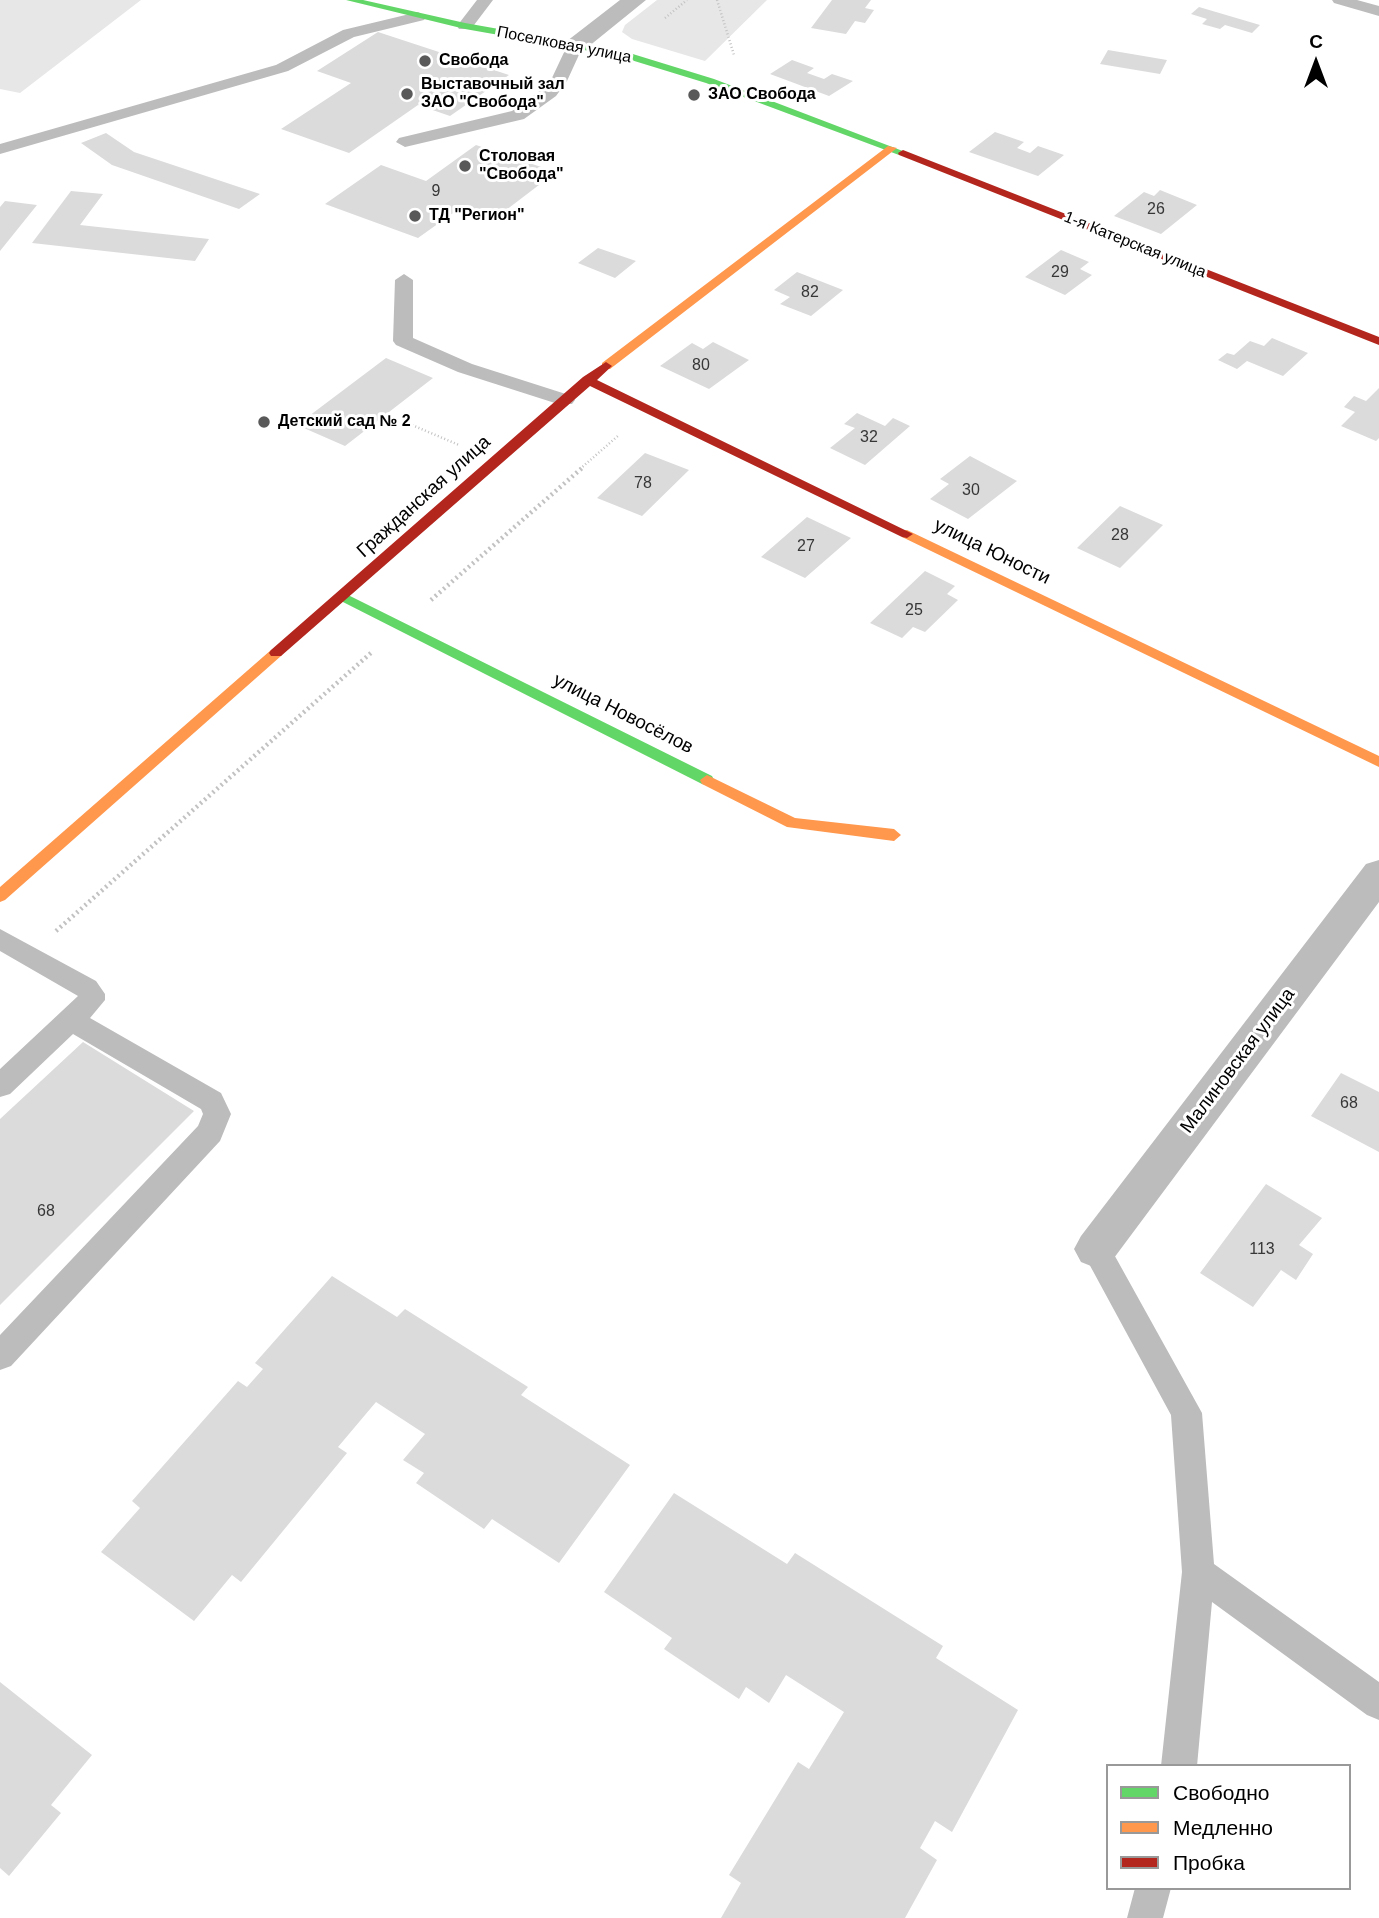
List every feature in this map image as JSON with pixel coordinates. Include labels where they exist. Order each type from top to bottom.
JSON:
[{"type":"street","name":"Поселковая улица","points":[[351,0],[418,17],[620,53],[748,95],[891,148]]},
{"type":"street","points":[[575,46],[634,0]]},
{"type":"street","name":"1-я Катерская улица","points":[[891,148],[1379,341]]},
{"type":"street","name":"Гражданская улица","points":[[0,896],[344,597],[587,380],[891,148]]},
{"type":"street","name":"улица Юности","points":[[587,380],[1379,762]]},
{"type":"street","name":"улица Новосёлов","points":[[344,597],[792,822],[894,835]]},
{"type":"street","name":"Малиновская улица","points":[[1096,1249],[1379,874]]},
{"type":"lane","points":[[465,26],[485,0]]},
{"type":"lane","points":[[1340,0],[1379,11]]},
{"type":"lane","points":[[0,149],[282,68],[349,33],[418,17]]},
{"type":"lane","points":[[405,142],[518,115],[550,92],[559,81],[575,46]]},
{"type":"lane","points":[[404,280],[403,341],[465,368],[565,400]]},
{"type":"lane","points":[[0,939],[87,988],[92,994],[92,1000],[0,1086]]},
{"type":"lane","points":[[0,1356],[210,1133],[217,1114],[211,1101],[71,1020]]},
{"type":"lane","points":[[1096,1249],[1186,1413],[1198,1572],[1179,1764]]},
{"type":"lane","points":[[1198,1572],[1379,1703]]},
{"type":"lane","points":[[1145,1918],[1152,1890]]},
{"type":"path","points":[[717,0],[748,95]]},
{"type":"path","points":[[29,955],[648,409]]},
{"type":"shaded area","points":[[0,0],[141,0],[20,93],[0,89]]},
{"type":"shaded area","points":[[657,0],[767,0],[705,61],[632,39],[622,32],[625,25]]},
{"type":"building","points":[[832,0],[871,0],[865,8],[874,10],[865,23],[855,21],[846,34],[811,28]]},
{"type":"building","points":[[1199,7],[1260,25],[1252,33],[1225,25],[1220,29],[1202,24],[1207,19],[1191,14]]},
{"type":"building","name":"Выставочный зал ЗАО \"Свобода\"","points":[[378,32],[509,75],[450,116],[418,105],[349,153],[281,129],[351,83],[317,71]]},
{"type":"building","points":[[1108,50],[1167,60],[1160,74],[1100,64]]},
{"type":"building","points":[[792,60],[814,68],[807,73],[824,79],[832,74],[853,81],[829,96],[770,74]]},
{"type":"building","points":[[995,132],[1024,142],[1017,148],[1030,153],[1038,146],[1064,155],[1038,176],[969,152]]},
{"type":"building","points":[[106,133],[134,152],[260,194],[239,209],[112,165],[81,143]]},
{"type":"building","points":[[476,145],[556,172],[493,220],[460,208],[418,238],[325,204],[381,165],[426,181]]},
{"type":"building","points":[[1160,190],[1197,205],[1161,234],[1114,216],[1144,192],[1154,196]]},
{"type":"building","points":[[71,191],[103,194],[80,225],[209,239],[195,261],[32,243]]},
{"type":"building","points":[[5,201],[37,205],[0,251],[0,207]]},
{"type":"building","points":[[598,248],[636,261],[615,278],[578,263]]},
{"type":"building","points":[[1061,250],[1089,262],[1080,269],[1092,275],[1065,295],[1025,277]]},
{"type":"building","points":[[797,272],[843,290],[811,316],[780,304],[790,297],[774,290]]},
{"type":"building","points":[[1272,338],[1308,353],[1283,376],[1247,361],[1237,369],[1218,360],[1227,353],[1234,355],[1250,341],[1264,346]]},
{"type":"building","points":[[713,342],[749,360],[709,389],[660,366],[692,343],[703,349]]},
{"type":"building","points":[[386,358],[433,378],[345,446],[297,425]]},
{"type":"building","points":[[1379,388],[1379,438],[1376,441],[1341,426],[1355,412],[1344,407],[1354,396],[1366,401]]},
{"type":"building","points":[[857,413],[885,426],[893,418],[910,426],[865,465],[830,448],[855,428],[844,424]]},
{"type":"building","points":[[645,453],[689,470],[642,516],[597,498]]},
{"type":"building","points":[[970,456],[1017,481],[968,519],[930,499],[949,484],[940,479]]},
{"type":"building","points":[[1120,506],[1163,525],[1120,568],[1077,548]]},
{"type":"building","points":[[807,517],[851,538],[805,578],[761,557]]},
{"type":"building","points":[[925,571],[955,586],[947,594],[958,600],[925,632],[913,627],[902,638],[870,623]]},
{"type":"building","points":[[83,1042],[194,1111],[0,1305],[0,1119]]},
{"type":"building","points":[[1341,1073],[1379,1092],[1379,1152],[1311,1116]]},
{"type":"building","points":[[1266,1184],[1322,1218],[1299,1245],[1313,1254],[1296,1280],[1281,1270],[1253,1307],[1200,1273]]},
{"type":"building","points":[[332,1276],[397,1317],[405,1309],[528,1387],[521,1395],[630,1465],[559,1563],[492,1519],[484,1529],[416,1483],[424,1473],[403,1460],[425,1434],[376,1402],[338,1447],[347,1453],[241,1582],[232,1575],[194,1621],[101,1552],[140,1508],[132,1501],[238,1381],[247,1387],[263,1369],[255,1363]]},
{"type":"building","points":[[674,1493],[787,1564],[795,1553],[943,1646],[936,1658],[1018,1710],[952,1832],[935,1821],[920,1848],[937,1860],[905,1918],[721,1918],[741,1883],[729,1875],[798,1762],[809,1769],[844,1712],[786,1675],[769,1703],[746,1687],[739,1699],[664,1649],[672,1638],[604,1592]]},
{"type":"building","points":[[0,1682],[92,1755],[51,1805],[61,1813],[9,1876],[0,1868]]},
{"type":"traffic: fast","points":[[351,0],[465,26],[620,53],[710,81],[903,153]]},
{"type":"traffic: fast","points":[[344,597],[707,780]]},
{"type":"traffic: slow","points":[[606,366],[892,148]]},
{"type":"traffic: slow","points":[[907,534],[1379,762]]},
{"type":"traffic: slow","points":[[0,896],[276,653]]},
{"type":"traffic: slow","points":[[707,780],[792,823],[894,835]]},
{"type":"traffic: jam","points":[[903,153],[1379,341]]},
{"type":"traffic: jam","points":[[276,653],[606,366]]},
{"type":"traffic: jam","points":[[587,380],[907,534]]},
{"type":"place","name":"Свобода","points":[[425,61]]},
{"type":"place","name":"Выставочный зал ЗАО \"Свобода\"","points":[[407,94]]},
{"type":"place","name":"ЗАО Свобода","points":[[694,95]]},
{"type":"place","name":"Столовая \"Свобода\"","points":[[465,166]]},
{"type":"place","name":"ТД \"Регион\"","points":[[415,216]]},
{"type":"place","name":"Детский сад № 2","points":[[264,422]]}]
